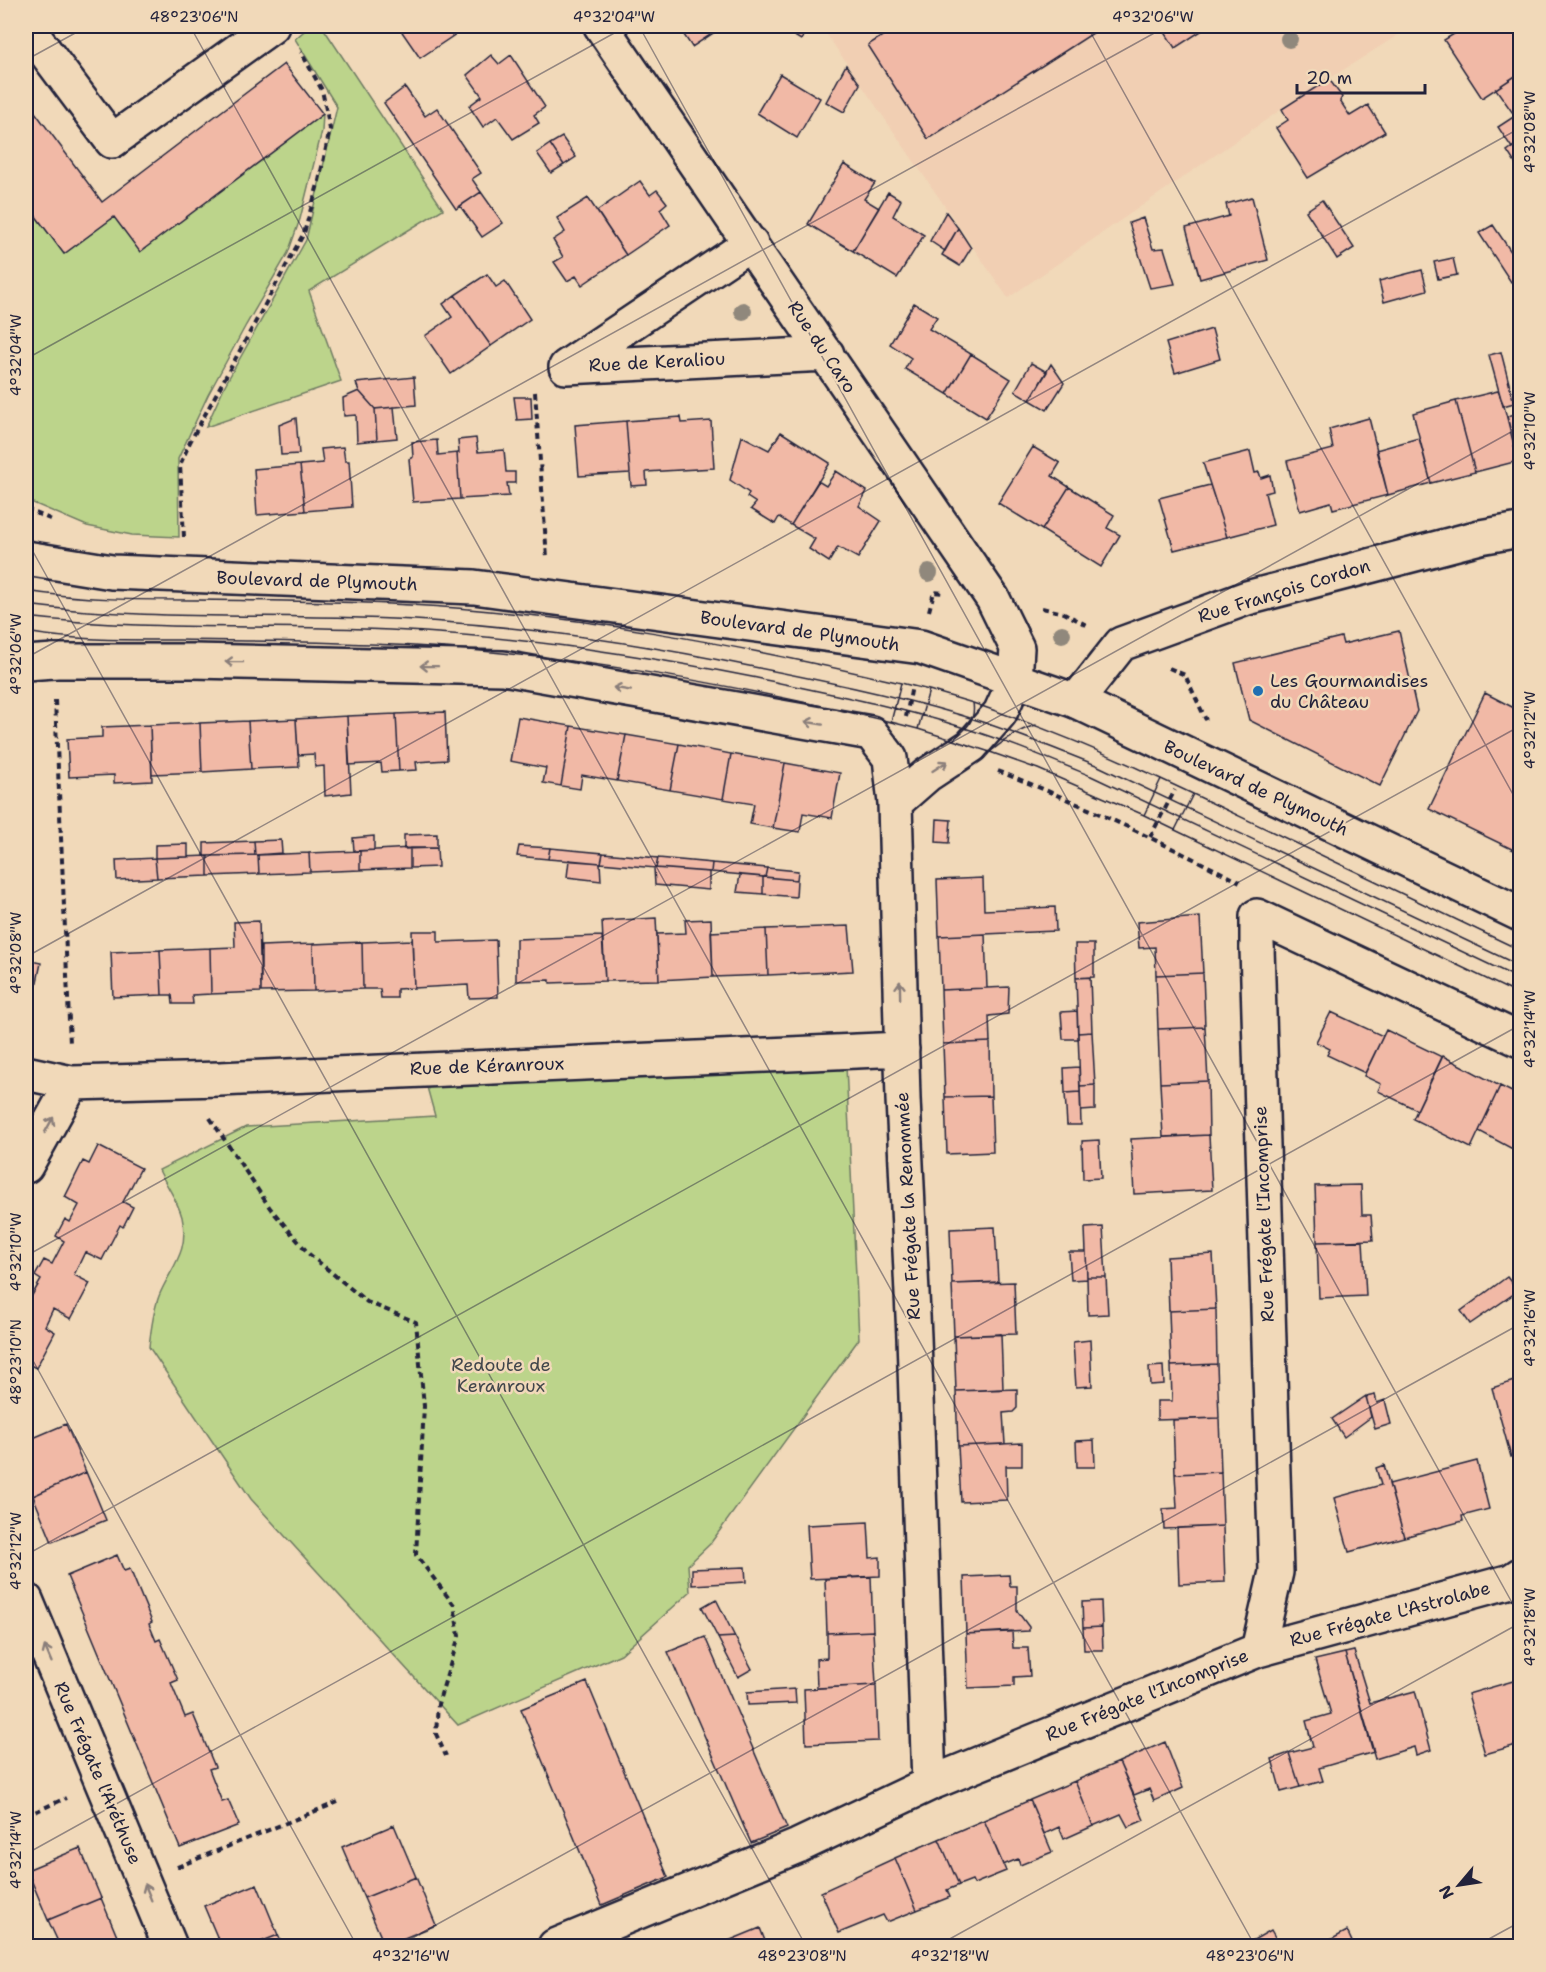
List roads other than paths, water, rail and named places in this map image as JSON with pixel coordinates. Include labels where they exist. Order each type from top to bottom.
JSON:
[{"type":"street","points":[[26,26],[112,141],[272,26]]},
{"type":"street","name":"Rue du Caro","points":[[601,26],[993,599],[1017,648],[1015,680]]},
{"type":"street","name":"Rue de Keraliou","points":[[751,243],[566,367],[827,354]]},
{"type":"street","name":"Rue François Cordon","points":[[1076,701],[1121,644],[1247,598],[1459,542],[1521,530]]},
{"type":"street","name":"Boulevard de Plymouth","points":[[26,558],[112,572],[474,587],[921,647],[1076,701],[1521,914]]},
{"type":"street","points":[[40,662],[192,661],[503,668],[871,733],[890,758],[895,803]]},
{"type":"street","points":[[895,803],[927,775],[971,746],[1000,713],[1015,680]]},
{"type":"street","name":"Rue Frégate la Renommée","points":[[895,803],[929,1784]]},
{"type":"street","name":"Rue Frégate l'Incomprise","points":[[555,1947],[798,1846],[929,1784],[1258,1650],[1276,1572],[1256,902],[1521,1040]]},
{"type":"street","name":"Rue de Kéranroux","points":[[26,1073],[72,1083],[902,1049]]},
{"type":"street","points":[[26,1166],[72,1083]]},
{"type":"street","name":"Rue Frégate L'Astrolabe","points":[[1258,1650],[1511,1581],[1521,1575]]},
{"type":"street","name":"Rue Frégate l'Aréthuse","points":[[26,1600],[170,1947]]},
{"type":"tram line","points":[[26,591],[111,599],[304,601],[472,609],[657,633],[779,656],[901,683],[891,722],[697,681],[502,653],[346,643],[102,639],[26,632]]},
{"type":"tram line","points":[[26,605],[177,615],[379,618],[510,628],[670,651],[880,694],[975,719],[1096,765],[1520,966]]},
{"type":"tram line","points":[[26,617],[162,626],[345,628],[481,636],[662,660],[882,705],[975,731],[1091,776],[1520,979]]},
{"type":"tram line","points":[[901,683],[929,690],[918,729],[891,722],[901,683]]},
{"type":"tram line","points":[[929,690],[973,703],[971,720],[953,740],[918,729],[929,690]]},
{"type":"tram line","points":[[1036,725],[1029,727],[1017,733],[990,752],[1038,769],[1144,815],[1161,779],[1044,729],[1021,720],[973,703],[971,720],[953,740],[990,752],[1001,743],[1017,733],[1029,727],[1036,725]]},
{"type":"tram line","points":[[1161,779],[1193,794],[1175,830],[1144,815],[1161,779]]},
{"type":"tram line","points":[[1520,950],[1193,794],[1175,830],[1520,995]]},
{"type":"place","name":"Les Gourmandises du Château","points":[[1258,691]]},
{"type":"park label","name":"Redoute de Keranroux","points":[[501,1375]]}]
